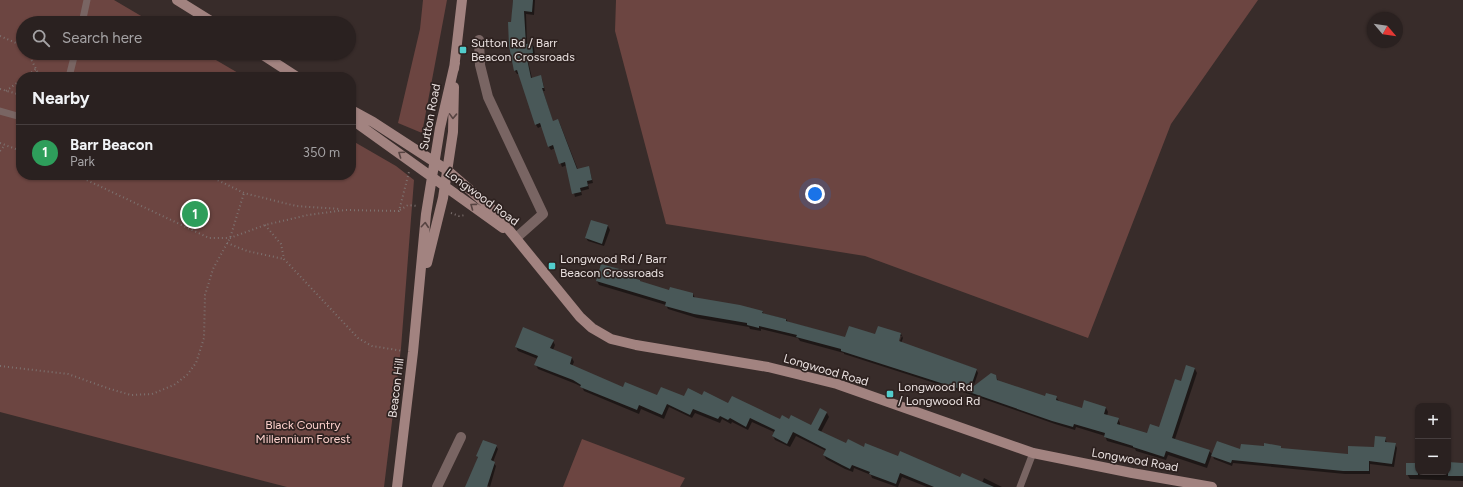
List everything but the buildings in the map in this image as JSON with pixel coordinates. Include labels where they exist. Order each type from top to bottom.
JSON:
[{"type":"main road","points":[[177,0],[203,16]]},
{"type":"main road","name":"Sutton Road","points":[[432,176],[440,128],[454,63],[462,0]]},
{"type":"main road","points":[[271,60],[289,72]]},
{"type":"main road","name":"Sutton Road","points":[[447,170],[453,132],[454,63]]},
{"type":"main road","name":"Longwood Road","points":[[356,113],[373,122],[447,170],[492,209],[580,317],[592,328],[611,339],[636,346],[768,368],[837,384],[1033,453],[1118,471],[1212,487]]},
{"type":"main road","name":"Longwood Road","points":[[356,122],[516,238]]},
{"type":"main road","name":"Beacon Hill","points":[[419,292],[444,198],[447,170]]},
{"type":"main road","name":"Beacon Hill","points":[[397,487],[414,352],[426,214],[432,176]]},
{"type":"street","points":[[479,40],[480,65],[488,97],[543,214],[516,238]]},
{"type":"street","points":[[437,487],[461,438]]},
{"type":"lane","points":[[84,16],[87,0]]},
{"type":"lane","points":[[70,72],[73,60]]},
{"type":"lane","points":[[0,110],[16,115]]},
{"type":"lane","points":[[1020,487],[1033,453]]},
{"type":"path","points":[[0,36],[16,43]]},
{"type":"path","points":[[32,60],[38,72]]},
{"type":"path","points":[[32,72],[36,69]]},
{"type":"path","points":[[6,91],[16,84]]},
{"type":"path","points":[[0,89],[16,94]]},
{"type":"path","points":[[0,140],[0,143],[16,149]]},
{"type":"path","points":[[0,151],[5,145]]},
{"type":"path","points":[[399,211],[410,168]]},
{"type":"path","points":[[87,180],[209,238],[230,238],[266,225],[308,215],[346,210]]},
{"type":"path","points":[[217,180],[244,193],[296,206],[346,210],[399,211],[408,205],[417,206]]},
{"type":"path","points":[[0,366],[68,374],[131,395],[152,394],[174,385],[187,375],[196,363],[204,338],[205,295],[213,269],[230,238],[244,193]]},
{"type":"path","points":[[451,213],[459,216],[469,214]]},
{"type":"path","points":[[266,225],[281,244],[284,259],[358,338],[372,346],[414,352]]},
{"type":"path","points":[[227,244],[247,251],[284,259]]},
{"type":"green space","name":"Black Country Millennium Forest","points":[[0,0],[114,0],[141,16],[16,16],[16,60],[216,60],[236,72],[16,72],[16,180],[356,180],[356,143],[396,166],[414,180],[401,348],[384,487],[287,487],[0,412]]},
{"type":"green space","points":[[423,0],[447,0],[422,133],[398,123],[420,29]]},
{"type":"green space","points":[[616,0],[1258,0],[1171,124],[1088,338],[865,256],[666,224],[615,31]]},
{"type":"green space","points":[[582,439],[685,478],[680,487],[563,487]]},
{"type":"place","name":"Sutton Rd / Barr Beacon Crossroads","points":[[463,50]]},
{"type":"place","name":"Barr Beacon","points":[[195,214]]},
{"type":"place","name":"Longwood Rd / Barr Beacon Crossroads","points":[[552,266]]},
{"type":"place","name":"Longwood Rd / Longwood Rd","points":[[890,394]]}]
